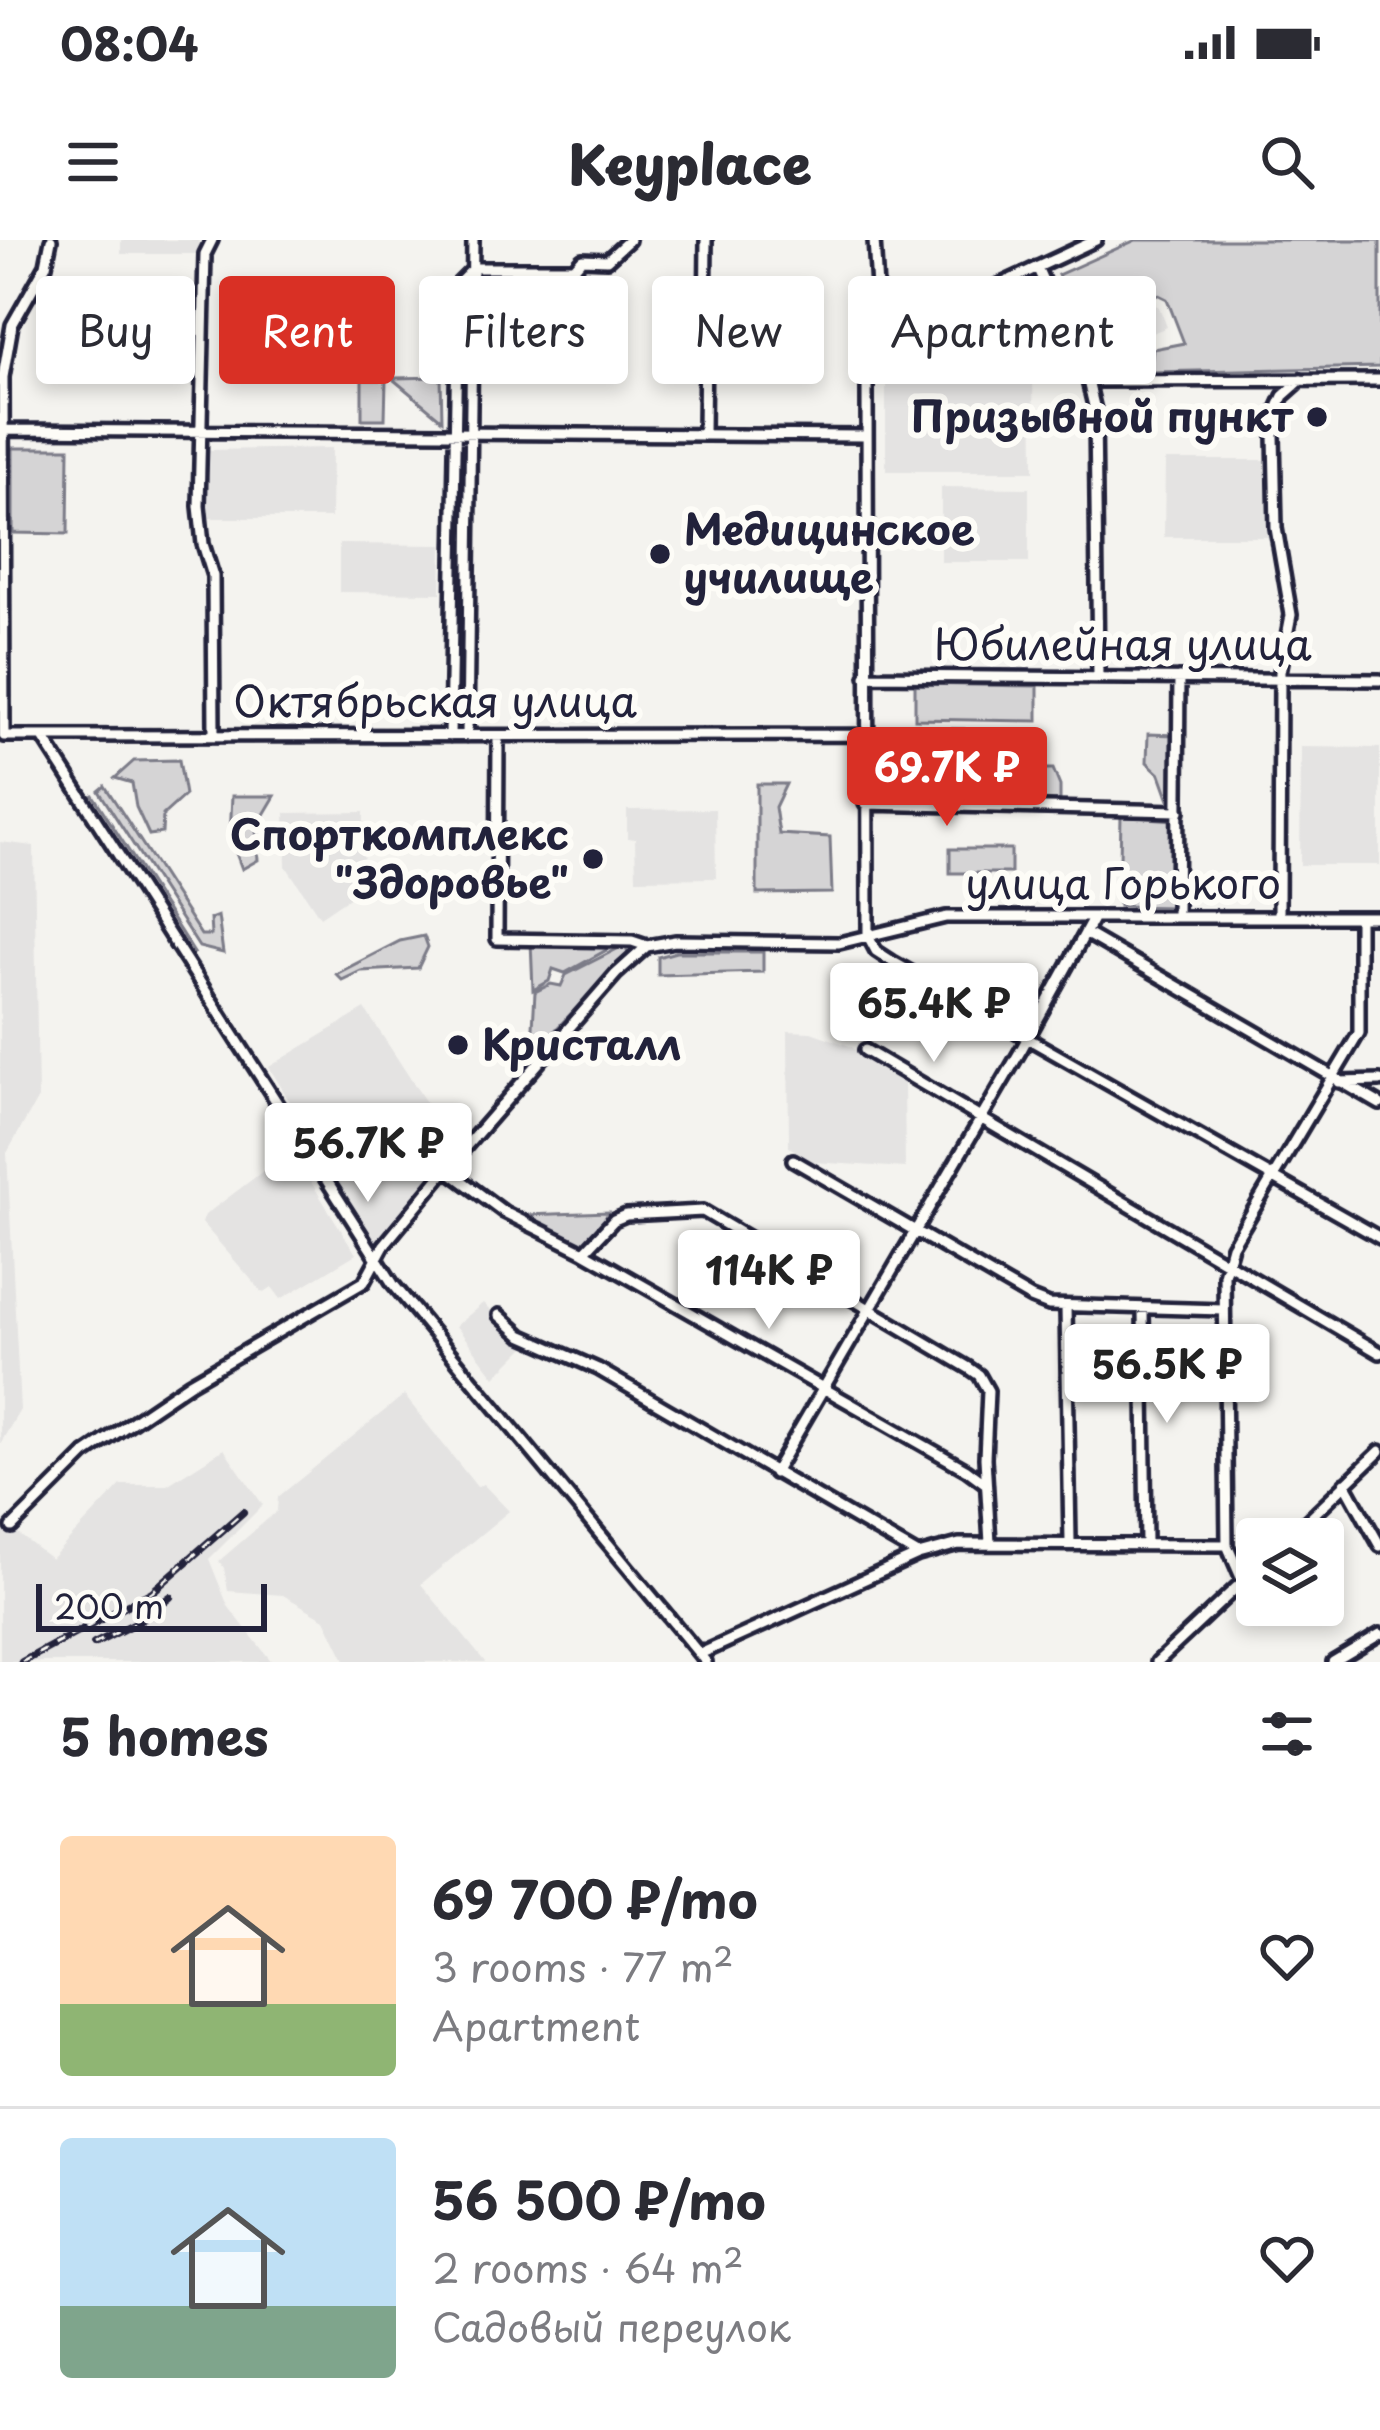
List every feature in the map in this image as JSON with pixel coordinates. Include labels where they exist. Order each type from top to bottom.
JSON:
[{"type":"street","points":[[51,240],[46,265],[12,325],[6,346],[3,430],[867,436]]},
{"type":"street","points":[[212,240],[205,259],[200,522],[212,576],[214,735]]},
{"type":"street","points":[[467,736],[473,240]]},
{"type":"street","points":[[450,736],[458,284],[474,268],[574,268],[582,260],[607,260],[628,240]]},
{"type":"street","points":[[704,435],[706,240]]},
{"type":"street","points":[[874,240],[876,276]]},
{"type":"street","points":[[1018,276],[1096,240]]},
{"type":"street","points":[[1037,267],[1041,276]]},
{"type":"street","points":[[1279,916],[1280,678],[1291,615],[1276,528],[1274,435],[1278,406],[1301,380]]},
{"type":"street","points":[[1156,381],[1380,380]]},
{"type":"street","points":[[867,384],[868,936],[876,950],[1380,1238]]},
{"type":"street","points":[[1089,384],[1096,425],[1098,677]]},
{"type":"street","name":"Октябрьская улица","points":[[3,430],[4,736],[866,735]]},
{"type":"street","name":"Юбилейная улица","points":[[866,676],[1380,680]]},
{"type":"street","points":[[1177,917],[1179,678]]},
{"type":"street","points":[[44,736],[376,1259],[703,1658],[919,1556],[958,1544],[1227,1545]]},
{"type":"street","name":"улица Горького","points":[[498,736],[497,939],[632,941],[647,946],[675,940],[839,943],[946,917],[1380,917]]},
{"type":"street","points":[[866,804],[1179,811]]},
{"type":"street","points":[[774,1473],[1094,917]]},
{"type":"street","points":[[1236,1566],[1227,1545],[1226,1264],[1232,1246],[1354,1043],[1361,1022],[1359,917]]},
{"type":"street","points":[[1085,933],[1380,1104]]},
{"type":"street","points":[[12,1527],[85,1454],[190,1383],[364,1282],[376,1259],[446,1169],[616,974],[647,946]]},
{"type":"street","points":[[865,1050],[1380,1354]]},
{"type":"street","points":[[1335,1080],[1380,1081]]},
{"type":"street","points":[[793,1160],[1031,1298],[1066,1307],[1223,1310]]},
{"type":"street","points":[[446,1169],[504,1212],[584,1252],[986,1484]]},
{"type":"street","points":[[584,1252],[614,1220],[626,1215],[703,1211],[969,1368],[986,1385],[990,1543]]},
{"type":"street","points":[[1066,1307],[1070,1542]]},
{"type":"street","points":[[1143,1310],[1146,1543]]},
{"type":"street","points":[[500,1315],[521,1335],[598,1369],[919,1556]]},
{"type":"street","points":[[1309,1518],[1380,1451]]},
{"type":"street","points":[[1345,1483],[1380,1546]]},
{"type":"street","points":[[1157,1662],[1236,1589]]},
{"type":"street","points":[[1333,1662],[1380,1634]]},
{"type":"street","points":[[1169,1651],[1177,1662]]},
{"type":"shaded area","points":[[121,240],[199,240],[199,254],[121,254]]},
{"type":"shaded area","points":[[1136,240],[1380,240],[1380,367],[1156,372],[1156,348],[1184,343],[1167,299],[1156,294],[1156,276],[1058,275]]},
{"type":"shaded area","points":[[1156,305],[1159,307],[1167,327],[1156,332]]},
{"type":"shaded area","points":[[419,377],[419,384],[441,384],[442,420],[395,381]]},
{"type":"shaded area","points":[[362,384],[386,384],[385,419],[362,419]]},
{"type":"shaded area","points":[[886,384],[1033,384],[1034,471],[886,471]]},
{"type":"shaded area","points":[[13,448],[69,448],[68,534],[13,533]]},
{"type":"shaded area","points":[[332,448],[331,518],[208,518],[207,450]]},
{"type":"shaded area","points":[[1165,460],[1267,460],[1268,537],[1164,537]]},
{"type":"shaded area","points":[[941,487],[1029,488],[1029,562],[941,562]]},
{"type":"shaded area","points":[[339,544],[442,545],[441,593],[339,592]]},
{"type":"shaded area","points":[[915,684],[1038,686],[1038,721],[915,719]]},
{"type":"shaded area","points":[[916,728],[964,729],[964,748],[915,748]]},
{"type":"shaded area","points":[[1148,734],[1176,735],[1172,760],[1176,762],[1176,806],[1171,805],[1160,774],[1147,762]]},
{"type":"shaded area","points":[[1301,747],[1380,748],[1380,865],[1300,865]]},
{"type":"shaded area","points":[[916,758],[1037,758],[1038,769],[1053,769],[1060,786],[1060,807],[1039,807],[1038,800],[915,799]]},
{"type":"shaded area","points":[[179,760],[185,795],[163,815],[162,833],[149,835],[136,807],[132,783],[115,778],[134,761]]},
{"type":"shaded area","points":[[757,784],[786,784],[775,807],[779,834],[830,837],[832,893],[757,894]]},
{"type":"shaded area","points":[[105,786],[201,935],[211,935],[210,919],[218,916],[223,953],[199,947],[99,791]]},
{"type":"shaded area","points":[[93,795],[194,953],[188,955],[88,798]]},
{"type":"shaded area","points":[[232,796],[275,796],[256,828],[258,860],[242,869],[230,837]]},
{"type":"shaded area","points":[[715,809],[716,878],[636,879],[635,839],[627,838],[627,810]]},
{"type":"shaded area","points":[[364,812],[363,888],[320,917],[286,866],[285,813]]},
{"type":"shaded area","points":[[1121,816],[1174,820],[1176,907],[1119,906]]},
{"type":"shaded area","points":[[0,842],[34,846],[38,1098],[7,1153],[20,1410],[0,1444]]},
{"type":"shaded area","points":[[950,849],[1011,849],[1011,873],[950,873]]},
{"type":"shaded area","points":[[424,936],[428,947],[418,968],[361,971],[342,980],[336,974],[400,941]]},
{"type":"shaded area","points":[[531,941],[619,943],[565,973],[553,969],[549,981],[533,990]]},
{"type":"shaded area","points":[[625,945],[628,954],[540,1046],[532,1045],[535,992],[551,984],[561,986],[566,975]]},
{"type":"shaded area","points":[[676,952],[763,952],[763,972],[658,975],[658,957]]},
{"type":"shaded area","points":[[365,1009],[457,1150],[376,1245],[269,1067]]},
{"type":"shaded area","points":[[788,1031],[811,1032],[850,1046],[904,1081],[905,1168],[814,1162],[789,1147]]},
{"type":"shaded area","points":[[291,1150],[356,1254],[281,1299],[272,1287],[263,1293],[202,1223],[205,1215]]},
{"type":"shaded area","points":[[608,1212],[596,1234],[576,1246],[524,1220],[527,1215]]},
{"type":"shaded area","points":[[483,1303],[527,1345],[495,1377],[456,1326]]},
{"type":"shaded area","points":[[404,1395],[477,1487],[483,1484],[509,1511],[421,1584],[485,1662],[346,1662],[325,1619],[283,1595],[228,1591],[219,1561],[277,1511],[278,1497]]},
{"type":"shaded area","points":[[224,1449],[263,1505],[209,1559],[228,1606],[272,1662],[0,1662],[0,1520],[51,1559],[121,1485],[167,1485]]},
{"type":"railway","points":[[22,1662],[152,1592],[243,1512]]},
{"type":"railway","points":[[94,1644],[139,1621],[170,1597]]},
{"type":"place","name":"Призывной пункт","points":[[1317,417]]},
{"type":"place","name":"Медицинское училище","points":[[660,554]]},
{"type":"place","name":"Спорткомплекс \"Здоровье\"","points":[[593,859]]},
{"type":"place","name":"Кристалл","points":[[458,1045]]}]
